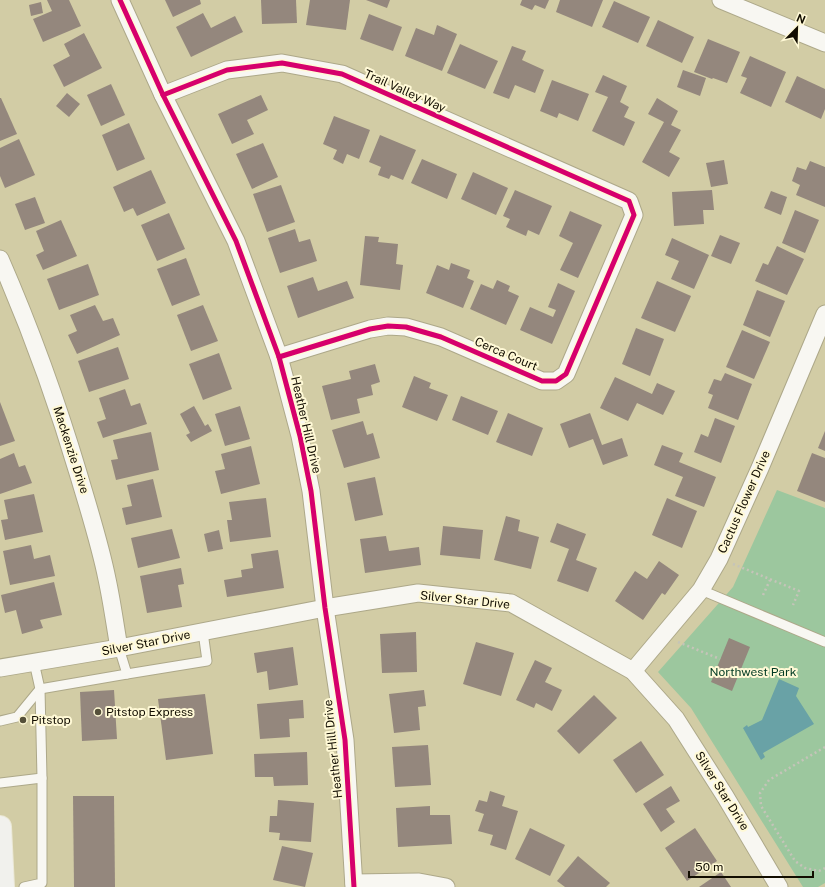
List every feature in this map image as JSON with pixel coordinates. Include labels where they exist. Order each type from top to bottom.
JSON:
[{"type":"main road","points":[[0,827],[3,887]]},
{"type":"street","name":"Heather Hill Drive","points":[[120,0],[163,95],[236,241],[279,357],[300,436],[311,491],[325,608],[345,740],[354,885]]},
{"type":"street","points":[[721,0],[825,43]]},
{"type":"street","name":"Trail Valley Way","points":[[163,95],[227,70],[282,63],[342,74],[629,201]]},
{"type":"street","name":"Cerca Court","points":[[279,357],[370,329],[388,326],[406,327],[441,337],[542,381],[556,381],[566,374],[634,215],[629,201]]},
{"type":"street","name":"Mackenzie Drive","points":[[0,259],[44,367],[68,440],[90,512],[107,579],[119,648]]},
{"type":"street","name":"Cactus Flower Drive","points":[[633,672],[701,590],[719,559],[760,468],[825,314]]},
{"type":"street","name":"Silver Star Drive","points":[[0,668],[119,648],[325,608],[418,593],[511,603],[633,672],[676,719],[780,887]]},
{"type":"street","points":[[354,885],[419,882],[446,887]]},
{"type":"lane","points":[[701,590],[825,642]]},
{"type":"lane","points":[[0,721],[17,718],[40,689],[207,661],[203,632]]},
{"type":"lane","points":[[119,648],[127,674]]},
{"type":"lane","points":[[24,887],[42,882],[40,689],[34,662]]},
{"type":"lane","points":[[0,783],[42,778]]},
{"type":"path","points":[[719,559],[799,591],[793,605]]},
{"type":"path","points":[[764,595],[770,580]]},
{"type":"path","points":[[664,634],[684,646],[720,659]]},
{"type":"path","points":[[825,747],[769,780],[760,793],[761,806],[795,861],[805,868],[819,871],[825,868]]},
{"type":"green space","name":"Northwest Park","points":[[777,490],[825,508],[825,883],[818,887],[803,887],[691,708],[658,672],[733,587]]},
{"type":"water","points":[[779,679],[799,688],[796,696],[814,724],[763,753],[765,757],[761,760],[743,728],[747,725],[748,727],[762,720]]},
{"type":"building","points":[[47,0],[69,0],[81,26],[43,42],[33,19],[52,11]]},
{"type":"building","points":[[165,0],[200,0],[201,4],[173,17]]},
{"type":"building","points":[[261,0],[296,0],[297,23],[262,24]]},
{"type":"building","points":[[310,0],[350,0],[346,30],[306,25]]},
{"type":"building","points":[[366,0],[390,0],[387,8]]},
{"type":"building","points":[[522,0],[549,0],[545,9],[535,5],[532,10],[520,5]]},
{"type":"building","points":[[560,0],[603,0],[592,27],[556,12]]},
{"type":"building","points":[[614,1],[650,17],[638,43],[602,27]]},
{"type":"building","points":[[41,2],[43,13],[31,16],[29,5]]},
{"type":"building","points":[[203,13],[211,28],[235,16],[243,32],[191,57],[176,27]]},
{"type":"building","points":[[369,14],[402,27],[393,51],[360,39]]},
{"type":"building","points":[[658,20],[694,37],[682,63],[646,46]]},
{"type":"building","points":[[437,25],[457,34],[442,71],[405,56],[416,28],[434,35]]},
{"type":"building","points":[[84,33],[102,68],[64,87],[53,65],[70,56],[64,44]]},
{"type":"building","points":[[708,39],[740,52],[727,83],[694,72]]},
{"type":"building","points":[[460,44],[498,61],[485,89],[447,73]]},
{"type":"building","points":[[512,46],[526,51],[522,60],[544,70],[535,93],[515,85],[509,99],[493,93]]},
{"type":"building","points":[[750,56],[786,72],[771,107],[740,93],[747,78],[741,76]]},
{"type":"building","points":[[683,70],[706,78],[700,96],[677,87]]},
{"type":"building","points":[[603,75],[627,86],[620,102],[629,107],[624,117],[635,122],[624,146],[592,131],[608,97],[595,92]]},
{"type":"building","points":[[797,76],[825,89],[825,109],[821,119],[785,102]]},
{"type":"building","points":[[552,80],[589,94],[578,121],[559,113],[557,118],[540,111]]},
{"type":"building","points":[[111,84],[125,115],[101,126],[87,95]]},
{"type":"building","points":[[67,93],[80,104],[69,117],[56,106]]},
{"type":"building","points":[[261,95],[268,110],[247,120],[254,134],[232,144],[218,114]]},
{"type":"building","points":[[0,98],[17,134],[0,141]]},
{"type":"building","points":[[657,98],[678,111],[671,125],[681,130],[669,152],[680,158],[669,177],[642,162],[664,122],[648,114]]},
{"type":"building","points":[[334,116],[370,130],[359,159],[347,154],[343,164],[333,159],[337,150],[323,144]]},
{"type":"building","points":[[129,123],[145,159],[117,171],[102,135]]},
{"type":"building","points":[[380,135],[416,150],[403,180],[391,175],[389,179],[378,175],[381,167],[369,162]]},
{"type":"building","points":[[19,139],[35,175],[5,188],[0,176],[0,148]]},
{"type":"building","points":[[263,143],[278,177],[252,189],[236,154]]},
{"type":"building","points":[[422,159],[457,174],[447,199],[411,183]]},
{"type":"building","points":[[724,160],[728,184],[711,187],[706,163]]},
{"type":"building","points":[[810,161],[825,167],[825,207],[796,195],[800,185],[792,181],[797,167],[806,170]]},
{"type":"building","points":[[151,170],[166,203],[137,216],[133,208],[124,212],[113,187]]},
{"type":"building","points":[[473,172],[508,188],[496,215],[461,199]]},
{"type":"building","points":[[281,185],[295,222],[267,232],[253,194]]},
{"type":"building","points":[[515,190],[552,206],[539,235],[528,230],[526,236],[506,227],[510,219],[503,216]]},
{"type":"building","points":[[712,190],[714,210],[703,210],[704,224],[674,226],[672,192]]},
{"type":"building","points":[[771,191],[787,197],[781,215],[764,208]]},
{"type":"building","points":[[35,197],[45,223],[25,230],[15,204]]},
{"type":"building","points":[[795,210],[819,220],[805,253],[782,243]]},
{"type":"building","points":[[570,211],[602,225],[578,278],[560,270],[573,243],[559,236]]},
{"type":"building","points":[[169,213],[185,249],[157,261],[141,225]]},
{"type":"building","points":[[61,220],[77,256],[43,270],[36,255],[44,251],[36,231]]},
{"type":"building","points":[[295,229],[299,242],[310,239],[317,261],[280,273],[268,238]]},
{"type":"building","points":[[720,235],[740,243],[731,264],[711,256]]},
{"type":"building","points":[[365,236],[379,237],[378,242],[398,244],[396,264],[403,265],[400,290],[360,285]]},
{"type":"building","points":[[672,238],[709,255],[694,289],[671,279],[679,261],[665,255]]},
{"type":"building","points":[[777,246],[804,259],[787,295],[755,281],[763,263],[768,265]]},
{"type":"building","points":[[186,258],[200,295],[172,306],[157,269]]},
{"type":"building","points":[[451,263],[470,270],[467,278],[474,281],[463,308],[426,293],[437,265],[449,270]]},
{"type":"building","points":[[88,264],[99,295],[59,310],[47,279]]},
{"type":"building","points":[[313,277],[318,291],[347,281],[354,298],[298,318],[287,286]]},
{"type":"building","points":[[497,280],[510,286],[508,291],[519,296],[506,325],[470,309],[481,284],[493,289]]},
{"type":"building","points":[[657,281],[691,296],[675,332],[641,318]]},
{"type":"building","points":[[558,283],[575,291],[552,344],[520,330],[530,307],[553,317],[556,310],[548,307]]},
{"type":"building","points":[[757,290],[785,301],[770,337],[743,325]]},
{"type":"building","points":[[95,305],[103,321],[113,318],[120,335],[77,354],[68,335],[77,331],[70,315]]},
{"type":"building","points":[[203,305],[218,341],[191,351],[177,315]]},
{"type":"building","points":[[636,328],[664,339],[650,376],[622,364]]},
{"type":"building","points":[[742,330],[770,342],[754,379],[726,367]]},
{"type":"building","points":[[118,347],[129,379],[89,392],[78,361]]},
{"type":"building","points":[[219,353],[232,389],[203,400],[189,364]]},
{"type":"building","points":[[375,364],[380,382],[371,385],[373,395],[357,399],[360,413],[331,420],[322,386],[351,379],[349,371]]},
{"type":"building","points":[[725,373],[752,384],[738,420],[708,408],[713,395],[708,393],[714,379],[721,381]]},
{"type":"building","points":[[414,376],[431,383],[429,388],[448,395],[437,421],[402,407]]},
{"type":"building","points":[[615,377],[652,394],[657,383],[675,391],[663,415],[637,403],[628,421],[600,408]]},
{"type":"building","points":[[125,389],[131,406],[140,403],[147,424],[103,438],[97,422],[106,419],[99,398]]},
{"type":"building","points":[[461,396],[498,411],[488,435],[452,420]]},
{"type":"building","points":[[0,402],[15,441],[0,446]]},
{"type":"building","points":[[194,406],[205,426],[208,424],[212,431],[191,442],[186,435],[190,433],[180,414]]},
{"type":"building","points":[[240,406],[250,439],[225,446],[215,414]]},
{"type":"building","points":[[508,413],[543,428],[532,456],[496,442]]},
{"type":"building","points":[[590,413],[602,445],[622,438],[628,456],[603,465],[593,439],[569,448],[560,424]]},
{"type":"building","points":[[715,418],[735,426],[721,463],[694,452],[701,434],[708,437]]},
{"type":"building","points":[[363,421],[367,435],[373,433],[380,458],[344,468],[332,430]]},
{"type":"building","points":[[825,431],[825,451],[818,448]]},
{"type":"building","points":[[151,432],[159,470],[116,480],[111,460],[118,459],[113,440]]},
{"type":"building","points":[[662,445],[683,453],[679,462],[716,477],[704,507],[675,496],[683,477],[654,465]]},
{"type":"building","points":[[251,446],[260,484],[221,494],[215,471],[225,469],[221,454]]},
{"type":"building","points":[[14,453],[19,467],[25,465],[32,483],[0,494],[0,459]]},
{"type":"building","points":[[812,453],[825,458],[825,502],[797,491]]},
{"type":"building","points":[[375,477],[383,515],[355,521],[347,483]]},
{"type":"building","points":[[153,479],[162,517],[126,525],[122,508],[132,506],[127,485]]},
{"type":"building","points":[[34,494],[43,532],[5,540],[1,520],[8,519],[4,500]]},
{"type":"building","points":[[266,498],[271,537],[230,542],[227,520],[232,520],[229,502]]},
{"type":"building","points":[[667,498],[697,511],[682,548],[652,535]]},
{"type":"building","points":[[506,516],[520,520],[518,531],[539,537],[531,569],[494,560]]},
{"type":"building","points":[[557,523],[586,534],[576,560],[597,568],[588,592],[557,581],[569,549],[550,542]]},
{"type":"building","points":[[443,526],[483,530],[480,559],[440,555]]},
{"type":"building","points":[[172,529],[180,558],[138,568],[131,538]]},
{"type":"building","points":[[219,530],[223,549],[208,552],[204,534]]},
{"type":"building","points":[[386,536],[389,551],[419,547],[421,565],[365,573],[360,539]]},
{"type":"building","points":[[31,545],[34,559],[50,555],[55,576],[10,585],[3,551]]},
{"type":"building","points":[[278,550],[284,588],[227,597],[224,580],[242,577],[241,570],[253,568],[251,554]]},
{"type":"building","points":[[659,561],[679,575],[665,595],[662,593],[643,620],[615,601],[635,571],[647,579]]},
{"type":"building","points":[[181,568],[184,584],[178,585],[182,607],[147,613],[140,576]]},
{"type":"building","points":[[54,582],[62,615],[40,620],[43,628],[22,634],[16,610],[5,613],[1,595]]},
{"type":"building","points":[[416,632],[417,672],[382,673],[380,634]]},
{"type":"building","points":[[729,638],[750,647],[732,691],[711,682]]},
{"type":"building","points":[[476,642],[514,653],[501,696],[463,684]]},
{"type":"building","points":[[293,647],[298,685],[269,690],[267,671],[257,673],[254,653]]},
{"type":"building","points":[[535,660],[552,668],[545,682],[562,690],[552,711],[536,703],[534,708],[516,700]]},
{"type":"building","points":[[114,690],[117,739],[82,741],[80,692]]},
{"type":"building","points":[[424,690],[426,706],[418,707],[420,730],[394,733],[389,694]]},
{"type":"building","points":[[205,694],[213,754],[166,760],[158,699]]},
{"type":"building","points":[[594,695],[617,718],[579,754],[557,731]]},
{"type":"building","points":[[303,700],[304,718],[289,719],[290,737],[260,739],[257,704]]},
{"type":"building","points":[[641,741],[664,775],[636,793],[613,760]]},
{"type":"building","points":[[428,745],[431,785],[395,787],[392,747]]},
{"type":"building","points":[[307,752],[308,785],[274,786],[273,777],[255,777],[254,754]]},
{"type":"building","points":[[671,786],[680,801],[666,809],[675,822],[661,832],[643,804]]},
{"type":"building","points":[[490,791],[505,796],[502,806],[518,811],[506,850],[490,845],[493,835],[478,831],[484,814],[475,811],[479,800],[487,802]]},
{"type":"building","points":[[73,796],[114,796],[115,887],[74,887]]},
{"type":"building","points":[[278,800],[314,803],[311,842],[279,840],[280,833],[269,832],[270,816],[277,816]]},
{"type":"building","points":[[430,806],[430,815],[450,815],[452,844],[398,847],[396,808]]},
{"type":"building","points":[[530,828],[565,845],[550,876],[515,859]]},
{"type":"building","points":[[695,828],[717,861],[687,881],[665,848]]},
{"type":"building","points":[[282,846],[313,853],[305,887],[273,880]]},
{"type":"building","points":[[578,856],[610,883],[606,887],[565,887],[557,881]]},
{"type":"building","points":[[721,872],[731,887],[699,887]]},
{"type":"cycle path","points":[[120,0],[163,95],[236,241],[279,357],[300,436],[311,491],[325,608],[345,740],[354,887]]},
{"type":"cycle path","points":[[163,95],[227,70],[282,63],[342,74],[629,201],[634,215],[566,374],[556,381],[542,381],[441,337],[406,327],[388,326],[370,329],[279,357]]},
{"type":"place","name":"Pitstop Express","points":[[98,712]]},
{"type":"place","name":"Pitstop","points":[[23,720]]}]
